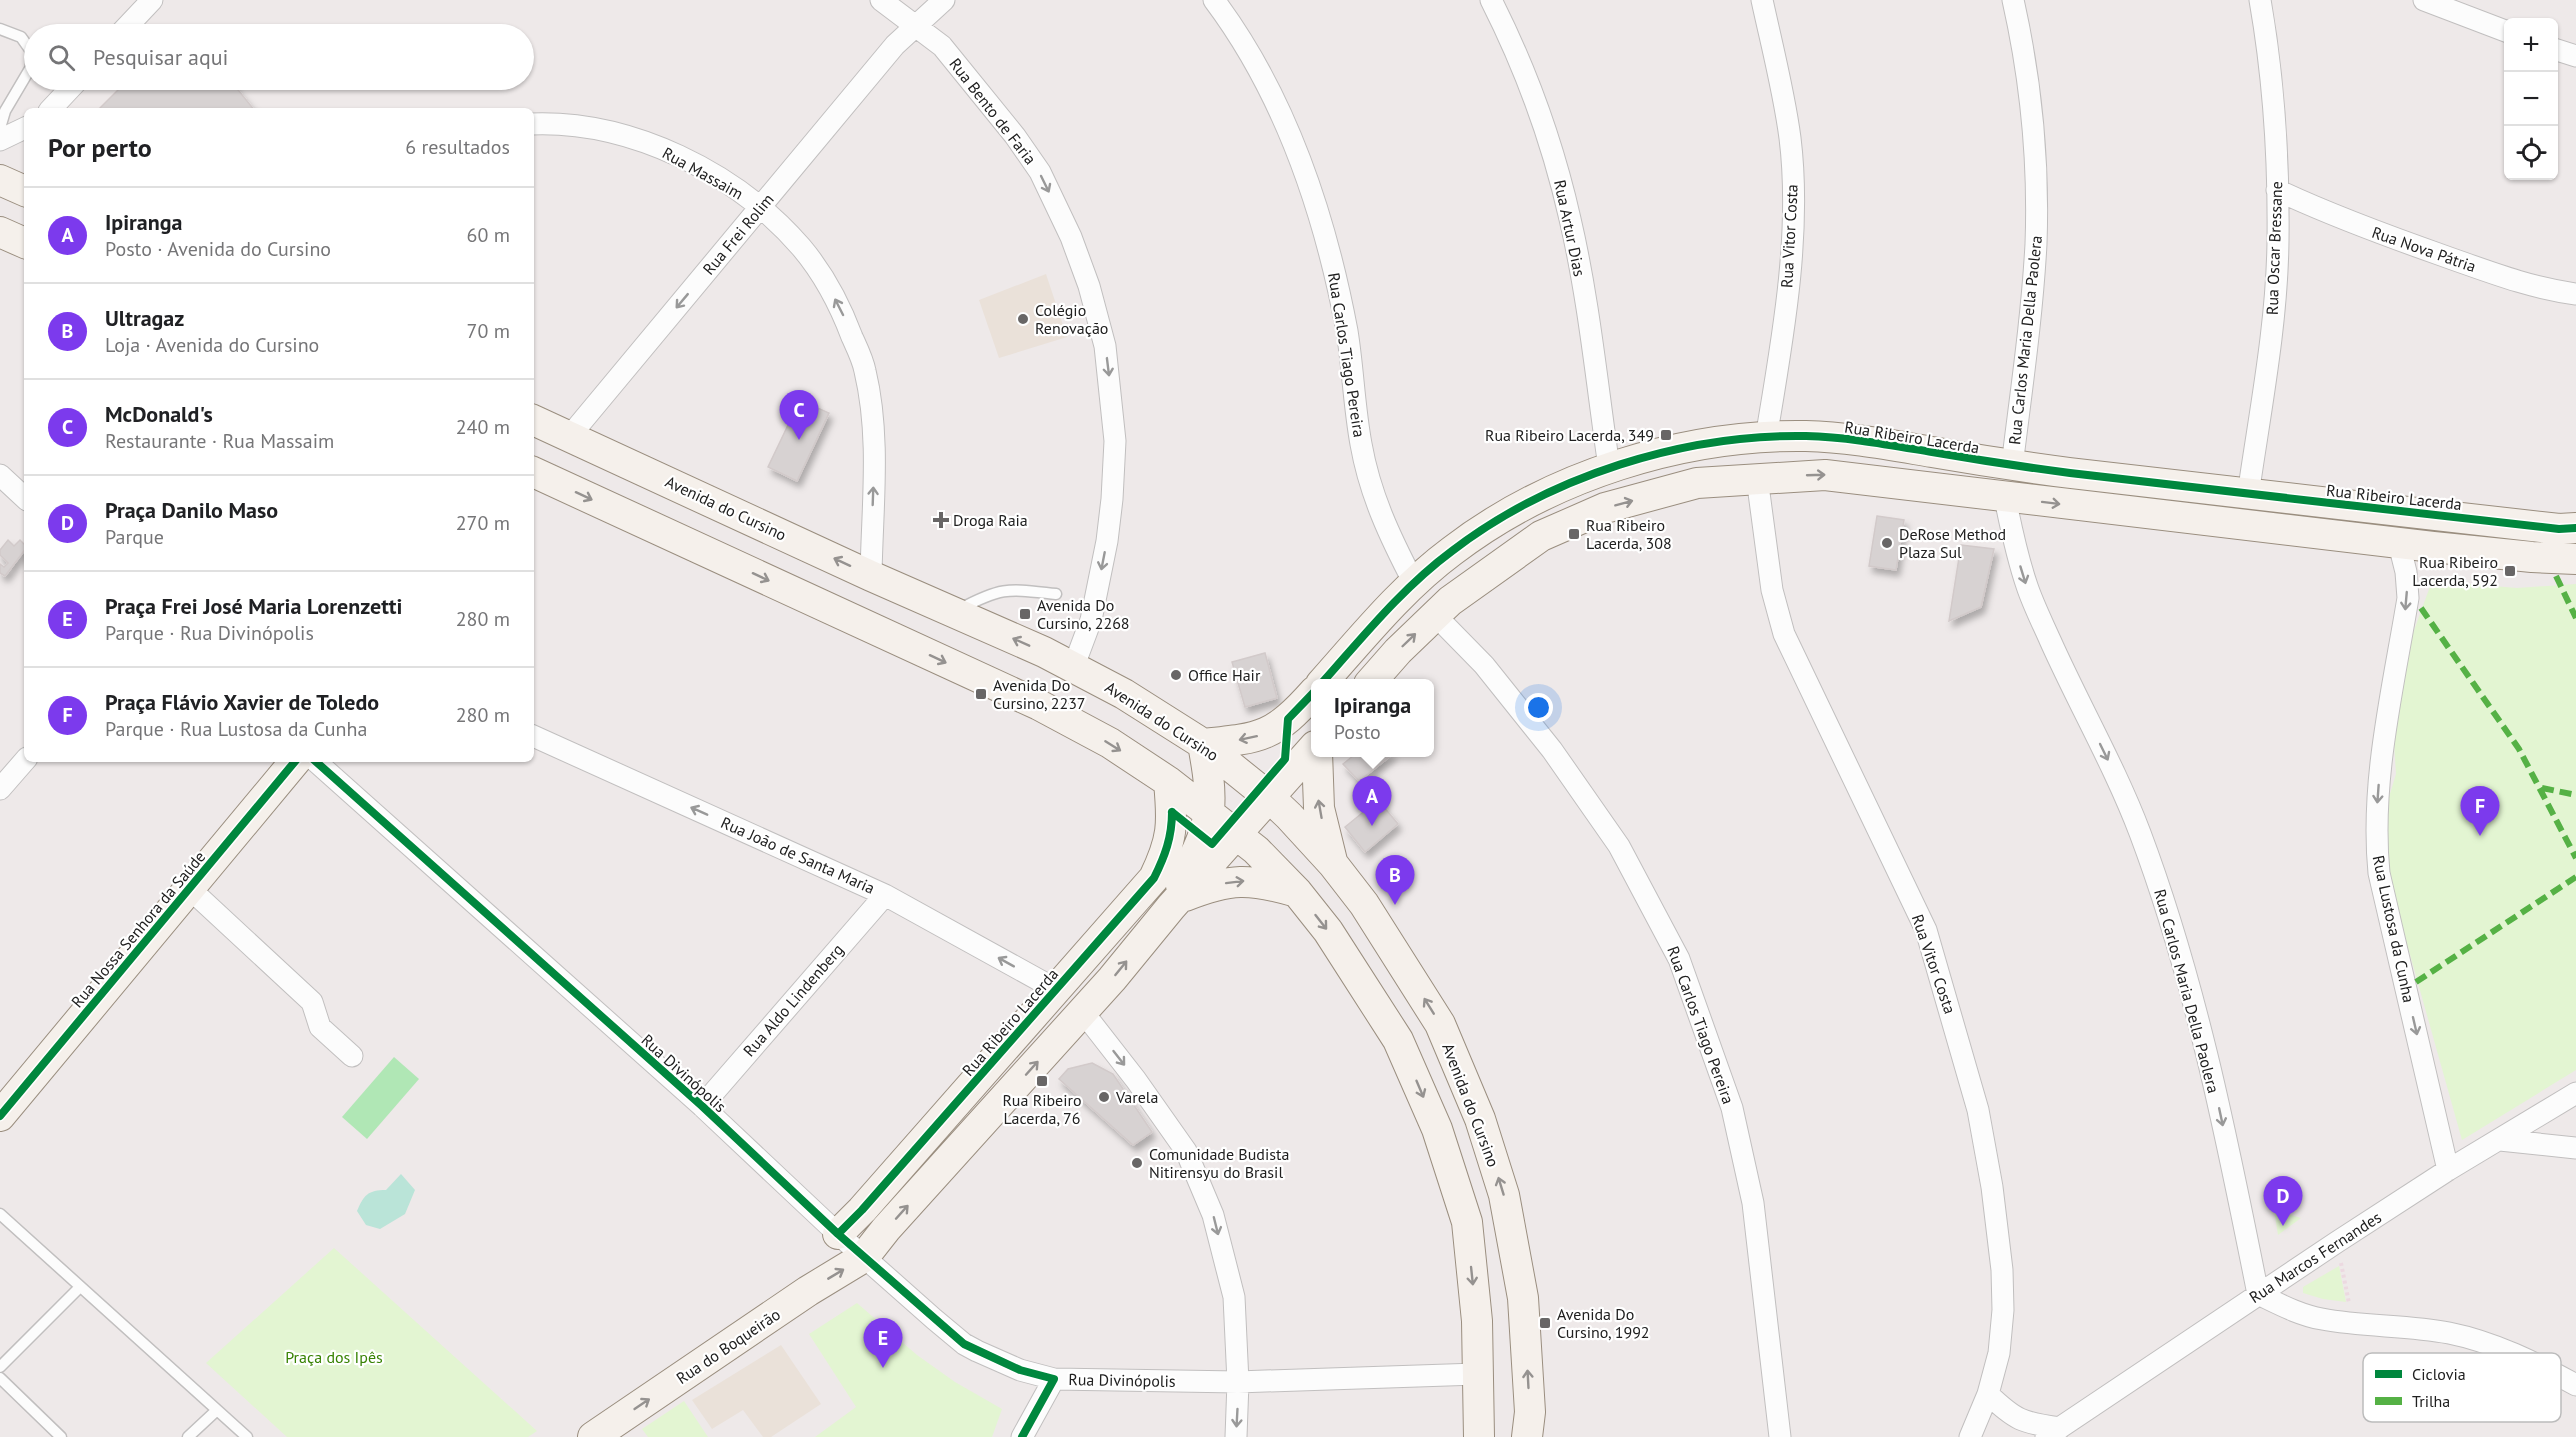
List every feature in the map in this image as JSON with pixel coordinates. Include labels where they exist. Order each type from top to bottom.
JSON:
[{"type":"street","name":"Rua Bento de Faria","points":[[881,0],[942,46],[1015,136],[1040,172],[1071,237],[1089,286],[1105,346],[1115,441],[1107,541],[1091,620],[1073,668]]},
{"type":"street","name":"Rua Frei Rolim","points":[[534,477],[895,45],[944,0]]},
{"type":"street","name":"Rua Carlos Tiago Pereira","points":[[1214,0],[1258,70],[1281,116],[1322,222],[1347,334],[1361,444],[1370,484],[1385,528],[1414,583]]},
{"type":"street","name":"Rua Artur Dias","points":[[1491,0],[1534,101],[1553,155],[1570,220],[1609,467]]},
{"type":"street","name":"Rua Vitor Costa","points":[[1762,0],[1777,65],[1790,140],[1793,217],[1776,376],[1766,438]]},
{"type":"street","name":"Rua Carlos Maria Della Paolera","points":[[2012,466],[2031,312],[2036,244],[2036,183],[2031,103],[2024,50],[2013,0]]},
{"type":"street","name":"Rua Oscar Bressane","points":[[2248,495],[2271,330],[2278,243],[2274,100],[2260,0]]},
{"type":"street","points":[[2424,0],[2504,30]]},
{"type":"street","points":[[129,24],[150,2]]},
{"type":"street","points":[[2558,51],[2576,56]]},
{"type":"street","points":[[53,108],[69,90]]},
{"type":"street","name":"Rua Massaim","points":[[534,123],[597,128],[645,142],[723,180],[786,231],[815,266],[843,315],[865,370],[874,421],[871,576]]},
{"type":"street","points":[[0,140],[24,128]]},
{"type":"street","points":[[0,180],[24,191]]},
{"type":"street","name":"Rua Nova Pátria","points":[[2277,190],[2338,218],[2502,276],[2550,290],[2576,294]]},
{"type":"street","points":[[0,232],[24,243]]},
{"type":"street","name":"Avenida do Cursino","points":[[534,420],[871,576],[1044,652],[1124,694],[1203,744],[1270,798],[1333,864],[1364,904],[1440,1024],[1480,1119],[1504,1195],[1524,1298],[1530,1412],[1527,1437]]},
{"type":"street","name":"Rua Ribeiro Lacerda","points":[[1327,679],[1414,583],[1450,552],[1478,532],[1559,487],[1609,467],[1649,455],[1723,441],[1808,436],[1875,442],[2012,466],[2248,495],[2559,529],[2576,528]]},
{"type":"street","points":[[0,475],[24,497]]},
{"type":"street","points":[[1373,679],[1398,651],[1450,602],[1541,536],[1605,508],[1697,483],[1825,475],[2399,544],[2576,559]]},
{"type":"street","points":[[534,477],[1039,705],[1110,743],[1169,782],[1256,850],[1297,892],[1328,931],[1398,1040],[1437,1129],[1467,1222],[1477,1321],[1479,1437]]},
{"type":"street","name":"Rua Vitor Costa","points":[[1757,478],[1772,590],[1784,634],[1926,930],[1978,1110],[1992,1187],[2002,1270],[2003,1310],[1999,1353],[1988,1394],[1970,1437]]},
{"type":"street","name":"Rua Carlos Maria Della Paolera","points":[[2006,498],[2015,548],[2027,588],[2068,680],[2125,794],[2180,951],[2207,1055],[2258,1294]]},
{"type":"street","name":"Rua Lustosa da Cunha","points":[[2399,544],[2406,572],[2408,598],[2378,790],[2376,838],[2379,873],[2448,1170]]},
{"type":"street","name":"Rua Carlos Tiago Pereira","points":[[1435,615],[1484,665],[1552,750],[1619,846],[1679,959],[1732,1108],[1753,1203],[1780,1437]]},
{"type":"street","points":[[1175,903],[1203,837],[1209,812],[1208,770],[1203,744],[1249,739],[1274,730],[1311,695]]},
{"type":"street","name":"Rua João de Santa Maria","points":[[534,736],[885,895],[1057,990]]},
{"type":"street","points":[[864,1257],[886,1229],[1083,1012],[1175,903],[1311,751]]},
{"type":"street","points":[[1317,757],[1319,808],[1333,864]]},
{"type":"street","points":[[0,789],[24,761]]},
{"type":"street","name":"Rua Nossa Senhora da Saúde","points":[[0,1116],[294,762]]},
{"type":"street","name":"Rua Divinópolis","points":[[316,762],[702,1106],[838,1234],[964,1344],[1020,1370],[1054,1379],[1238,1382],[1478,1374]]},
{"type":"street","name":"Rua Ribeiro Lacerda","points":[[838,1234],[1057,990],[1154,878],[1166,852],[1172,831],[1169,782]]},
{"type":"street","points":[[1175,903],[1214,884],[1242,880],[1266,882],[1297,892]]},
{"type":"street","points":[[189,888],[312,1002],[320,1027],[352,1056]]},
{"type":"street","name":"Rua Aldo Lindenberg","points":[[702,1106],[885,895]]},
{"type":"street","points":[[1083,1012],[1136,1080],[1186,1151],[1213,1215],[1234,1297],[1238,1382],[1236,1437]]},
{"type":"street","name":"Rua Marcos Fernandes","points":[[1988,1394],[2020,1420],[2053,1432],[2448,1170],[2576,1093]]},
{"type":"street","points":[[2500,1140],[2576,1148]]},
{"type":"street","name":"Rua do Boqueirão","points":[[593,1437],[808,1291],[864,1257]]},
{"type":"street","points":[[2258,1294],[2293,1311],[2320,1319],[2450,1333],[2509,1353]]},
{"type":"street","points":[[2561,1377],[2576,1385]]},
{"type":"street","points":[[1023,1437],[1054,1379]]},
{"type":"lane","points":[[0,29],[24,40]]},
{"type":"lane","points":[[0,128],[5,111],[24,79]]},
{"type":"lane","points":[[954,612],[985,596],[1010,589],[1056,594]]},
{"type":"lane","points":[[0,1214],[247,1437]]},
{"type":"lane","points":[[0,1367],[80,1287]]},
{"type":"lane","points":[[0,1378],[61,1437]]},
{"type":"lane","points":[[188,1437],[217,1410]]},
{"type":"path","points":[[2337,1242],[2354,1324]]},
{"type":"shaded area","name":"Colégio Renovação","points":[[1046,274],[1067,337],[999,358],[979,300]]},
{"type":"shaded area","points":[[401,1174],[415,1190],[405,1214],[380,1229],[366,1225],[357,1211],[362,1201],[371,1192],[386,1190]]},
{"type":"shaded area","points":[[781,1345],[821,1404],[771,1437],[763,1437],[743,1410],[712,1429],[692,1400]]},
{"type":"green space","points":[[2432,581],[2517,588],[2576,584],[2576,1070],[2462,1140],[2384,862],[2385,810],[2396,774],[2393,727],[2405,655]]},
{"type":"green space","points":[[394,1057],[419,1079],[367,1139],[342,1117]]},
{"type":"green space","points":[[2274,1210],[2301,1218],[2278,1235]]},
{"type":"green space","name":"Praça dos Ipês","points":[[334,1248],[537,1431],[528,1437],[287,1437],[206,1363]]},
{"type":"green space","points":[[2339,1266],[2346,1302],[2303,1293],[2303,1287]]},
{"type":"green space","points":[[857,1303],[917,1355],[955,1382],[1002,1409],[992,1437],[815,1437],[856,1407],[809,1334]]},
{"type":"green space","points":[[684,1401],[708,1437],[648,1437],[642,1429]]},
{"type":"building","points":[[118,90],[238,90],[253,108],[100,108]]},
{"type":"building","points":[[800,400],[829,413],[797,481],[768,467]]},
{"type":"building","name":"DeRose Method Plaza Sul","points":[[1877,516],[1904,520],[1896,570],[1869,566]]},
{"type":"building","points":[[8,540],[14,546],[20,540],[24,544],[24,551],[5,576],[0,573],[0,564],[4,567],[8,563],[0,555],[0,550]]},
{"type":"building","points":[[1961,545],[1994,549],[1981,607],[1949,621]]},
{"type":"building","points":[[1265,653],[1277,698],[1245,707],[1232,662]]},
{"type":"building","points":[[1352,757],[1389,757],[1359,781],[1343,764]]},
{"type":"building","points":[[1378,800],[1398,824],[1365,852],[1345,827]]},
{"type":"building","name":"Varela","points":[[1092,1063],[1113,1074],[1152,1132],[1133,1145],[1059,1079],[1068,1069]]},
{"type":"marked path","points":[[2556,576],[2576,618]]},
{"type":"marked path","points":[[2421,608],[2519,749],[2576,858]]},
{"type":"marked path","points":[[2542,788],[2576,795]]},
{"type":"marked path","points":[[2416,982],[2576,877]]},
{"type":"cycle path","points":[[1325,679],[1383,614],[1434,565],[1490,524],[1531,501],[1575,481],[1666,452],[1759,437],[1838,438],[1984,461],[2192,488],[2559,529],[2576,528]]},
{"type":"cycle path","points":[[1172,812],[1212,844],[1285,759],[1288,719],[1311,695]]},
{"type":"cycle path","points":[[0,1116],[295,762]]},
{"type":"cycle path","points":[[316,762],[702,1106],[838,1234],[964,1344],[1020,1370],[1054,1379],[1022,1437]]},
{"type":"cycle path","points":[[838,1234],[862,1210],[1154,878],[1167,846],[1172,812]]},
{"type":"place","name":"Colégio Renovação","points":[[1023,319]]},
{"type":"place","name":"Rua Ribeiro Lacerda, 349","points":[[1666,435]]},
{"type":"place","name":"McDonald's","points":[[799,440]]},
{"type":"place","name":"Droga Raia","points":[[941,520]]},
{"type":"place","name":"Rua Ribeiro Lacerda, 308","points":[[1574,534]]},
{"type":"place","name":"DeRose Method Plaza Sul","points":[[1887,543]]},
{"type":"place","name":"Rua Ribeiro Lacerda, 592","points":[[2510,571]]},
{"type":"place","name":"Avenida Do Cursino, 2268","points":[[1025,614]]},
{"type":"place","name":"Office Hair","points":[[1176,675]]},
{"type":"place","name":"Avenida Do Cursino, 2237","points":[[981,694]]},
{"type":"place","name":"Ipiranga","points":[[1372,826]]},
{"type":"place","name":"Praça Flávio Xavier de Toledo","points":[[2480,836]]},
{"type":"place","name":"Ultragaz","points":[[1395,905]]},
{"type":"place","name":"Rua Ribeiro Lacerda, 76","points":[[1042,1081]]},
{"type":"place","name":"Varela","points":[[1104,1097]]},
{"type":"place","name":"Comunidade Budista Nitirensyu do Brasil","points":[[1137,1163]]},
{"type":"place","name":"Praça Danilo Maso","points":[[2283,1226]]},
{"type":"place","name":"Avenida Do Cursino, 1992","points":[[1545,1323]]},
{"type":"place","name":"Praça Frei José Maria Lorenzetti","points":[[883,1368]]}]
